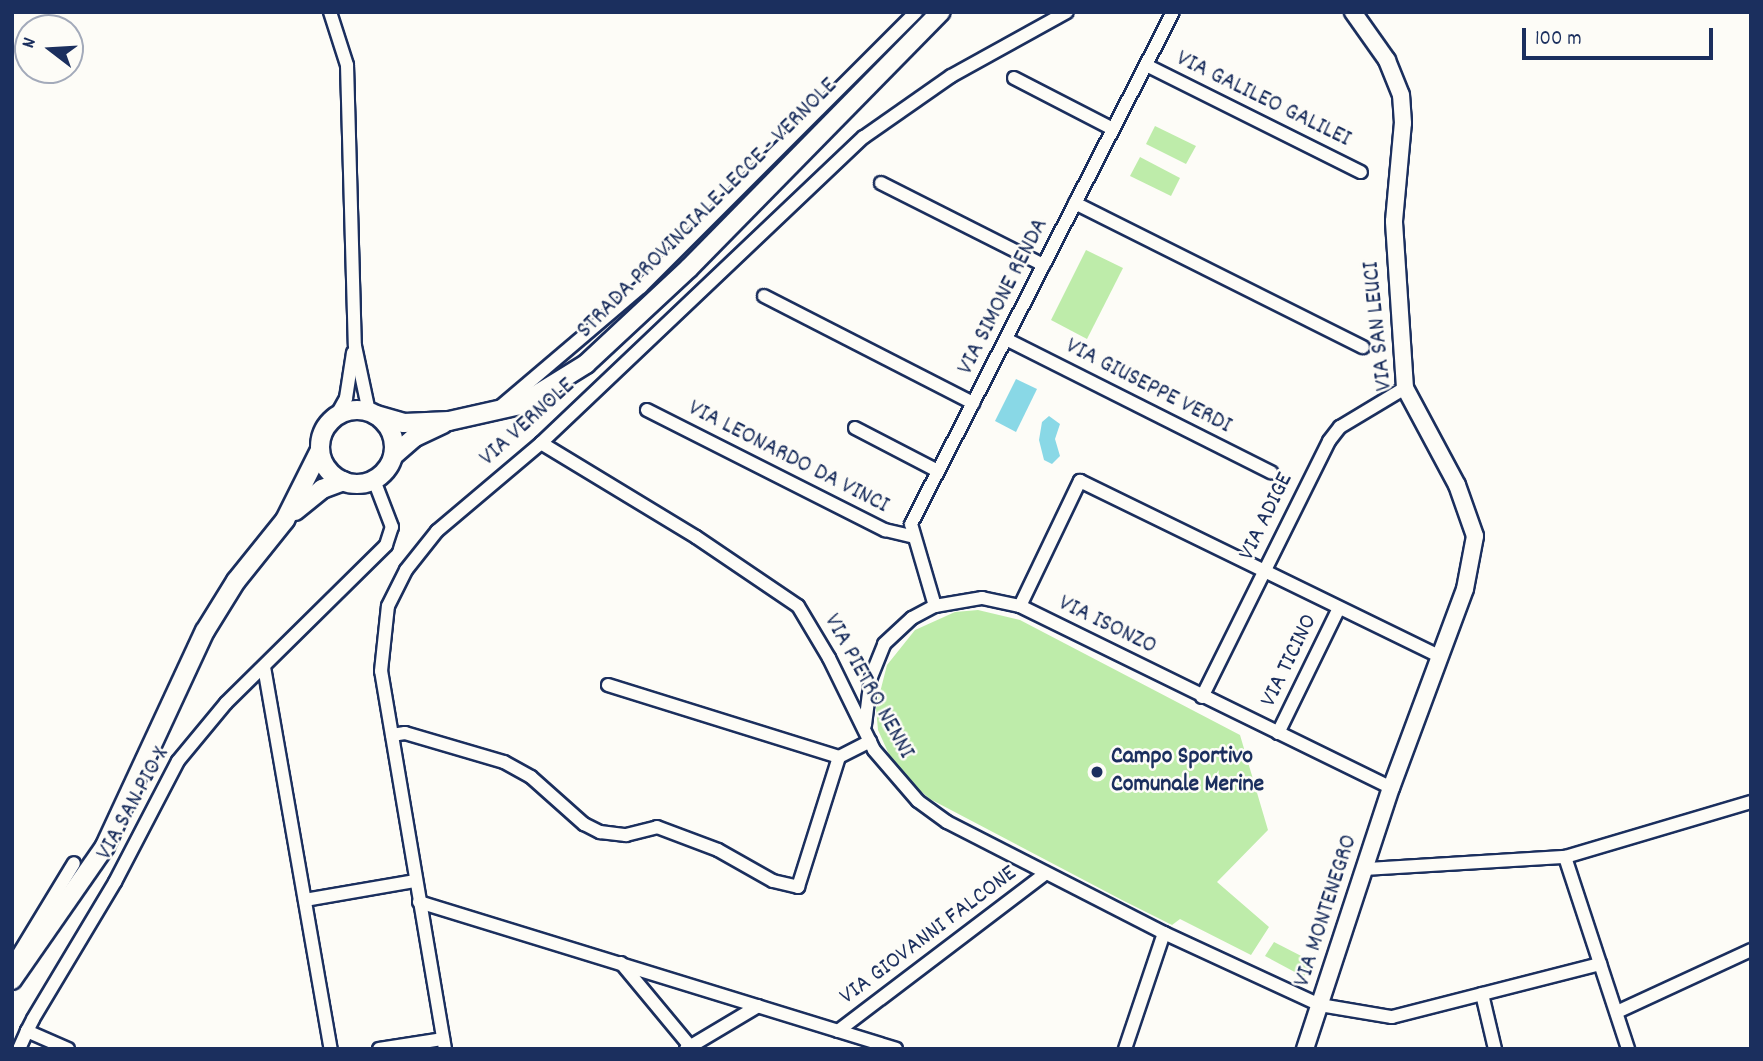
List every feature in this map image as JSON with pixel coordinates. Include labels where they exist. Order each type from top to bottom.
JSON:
[{"type":"main road","name":"STRADA PROVINCIALE LECCE - VERNOLE","points":[[335,418],[357,410],[404,423],[449,421],[520,405],[586,364],[689,268],[941,12]]},
{"type":"main road","points":[[372,414],[391,433],[393,456]]},
{"type":"main road","points":[[285,520],[320,450],[327,427],[335,418]]},
{"type":"main road","name":"STRADA PROVINCIALE LECCE - VERNOLE","points":[[374,480],[393,456],[415,437],[449,421]]},
{"type":"main road","points":[[320,450],[328,469],[344,481]]},
{"type":"main road","points":[[12,979],[105,846],[205,631],[236,581],[285,520],[322,489],[344,481],[374,480]]},
{"type":"street","points":[[331,12],[347,65],[355,346],[346,398],[335,418]]},
{"type":"street","points":[[497,410],[642,287],[916,12]]},
{"type":"street","name":"VIA VERNOLE","points":[[444,1044],[391,735],[381,648],[397,584],[436,531],[541,443],[864,137],[951,76],[1067,12]]},
{"type":"street","name":"VIA SIMONE RENDA","points":[[912,536],[911,524],[1173,12]]},
{"type":"street","name":"VIA SAN LEUCI","points":[[1353,12],[1387,60],[1401,95],[1404,123],[1394,221],[1405,388],[1457,485],[1475,536],[1465,589],[1391,788]]},
{"type":"street","name":"VIA GALILEO GALILEI","points":[[1146,65],[1361,172]]},
{"type":"street","points":[[1014,78],[1113,129]]},
{"type":"street","points":[[881,183],[1044,265]]},
{"type":"street","points":[[1075,203],[1363,347]]},
{"type":"street","points":[[764,296],[973,403]]},
{"type":"street","name":"VIA GIUSEPPE VERDI","points":[[1006,339],[1271,472]]},
{"type":"street","points":[[355,346],[372,414]]},
{"type":"street","name":"VIA ADIGE","points":[[1202,697],[1339,427],[1405,388]]},
{"type":"street","name":"VIA LEONARDO DA VINCI","points":[[647,410],[885,530],[912,536]]},
{"type":"street","points":[[855,428],[938,471]]},
{"type":"street","name":"VIA PIETRO NENNI","points":[[541,443],[696,537],[798,607],[891,775],[918,801],[947,822],[1164,933],[1320,1005],[1392,1017],[1600,964]]},
{"type":"street","name":"VIA SAN PIO X","points":[[19,1049],[27,1031],[116,882],[178,761],[226,703],[353,582],[386,545],[392,527],[374,480]]},
{"type":"street","points":[[1020,606],[1080,481],[1439,656]]},
{"type":"street","points":[[912,536],[935,606]]},
{"type":"street","name":"VIA ISONZO","points":[[867,735],[871,677],[884,644],[912,618],[935,606],[982,598],[1020,606],[1391,788]]},
{"type":"street","name":"VIA TICINO","points":[[1278,733],[1339,608]]},
{"type":"street","points":[[264,667],[331,1049]]},
{"type":"street","points":[[608,685],[839,757]]},
{"type":"street","points":[[391,735],[405,733],[504,762],[531,777],[584,824],[600,832],[626,835],[657,827],[718,850],[773,881],[798,887],[839,757],[867,735]]},
{"type":"street","name":"VIA MONTENEGRO","points":[[1306,1049],[1391,788]]},
{"type":"street","points":[[1366,869],[1565,857],[1751,802]]},
{"type":"street","points":[[1565,857],[1628,1049]]},
{"type":"street","points":[[12,965],[74,863]]},
{"type":"street","name":"VIA GIOVANNI FALCONE","points":[[838,1031],[1045,874]]},
{"type":"street","points":[[305,900],[415,881]]},
{"type":"street","points":[[419,902],[896,1049]]},
{"type":"street","points":[[1125,1049],[1164,933]]},
{"type":"street","points":[[1617,1012],[1751,950]]},
{"type":"street","points":[[621,963],[688,1048],[758,1006]]},
{"type":"street","points":[[1482,994],[1495,1049]]},
{"type":"street","points":[[27,1031],[68,1049]]},
{"type":"street","points":[[379,1049],[444,1044]]},
{"type":"green space","points":[[1155,126],[1196,146],[1186,164],[1146,144]]},
{"type":"green space","points":[[1140,157],[1180,178],[1171,196],[1130,176]]},
{"type":"green space","points":[[1086,250],[1123,268],[1087,339],[1051,320]]},
{"type":"green space","name":"Campo Sportivo Comunale Merine","points":[[978,610],[1020,620],[1240,735],[1268,830],[1217,882],[1269,927],[1251,955],[1180,919],[1172,925],[1122,900],[930,799],[896,770],[878,730],[876,708],[887,665],[915,630],[955,612]]},
{"type":"green space","points":[[1274,942],[1311,961],[1304,977],[1265,956]]},
{"type":"water","points":[[1016,379],[1037,389],[1016,432],[995,421]]},
{"type":"water","points":[[1049,416],[1060,424],[1055,439],[1060,456],[1052,464],[1044,460],[1039,440],[1042,422]]},
{"type":"place","name":"Campo Sportivo Comunale Merine","points":[[1097,772]]}]
